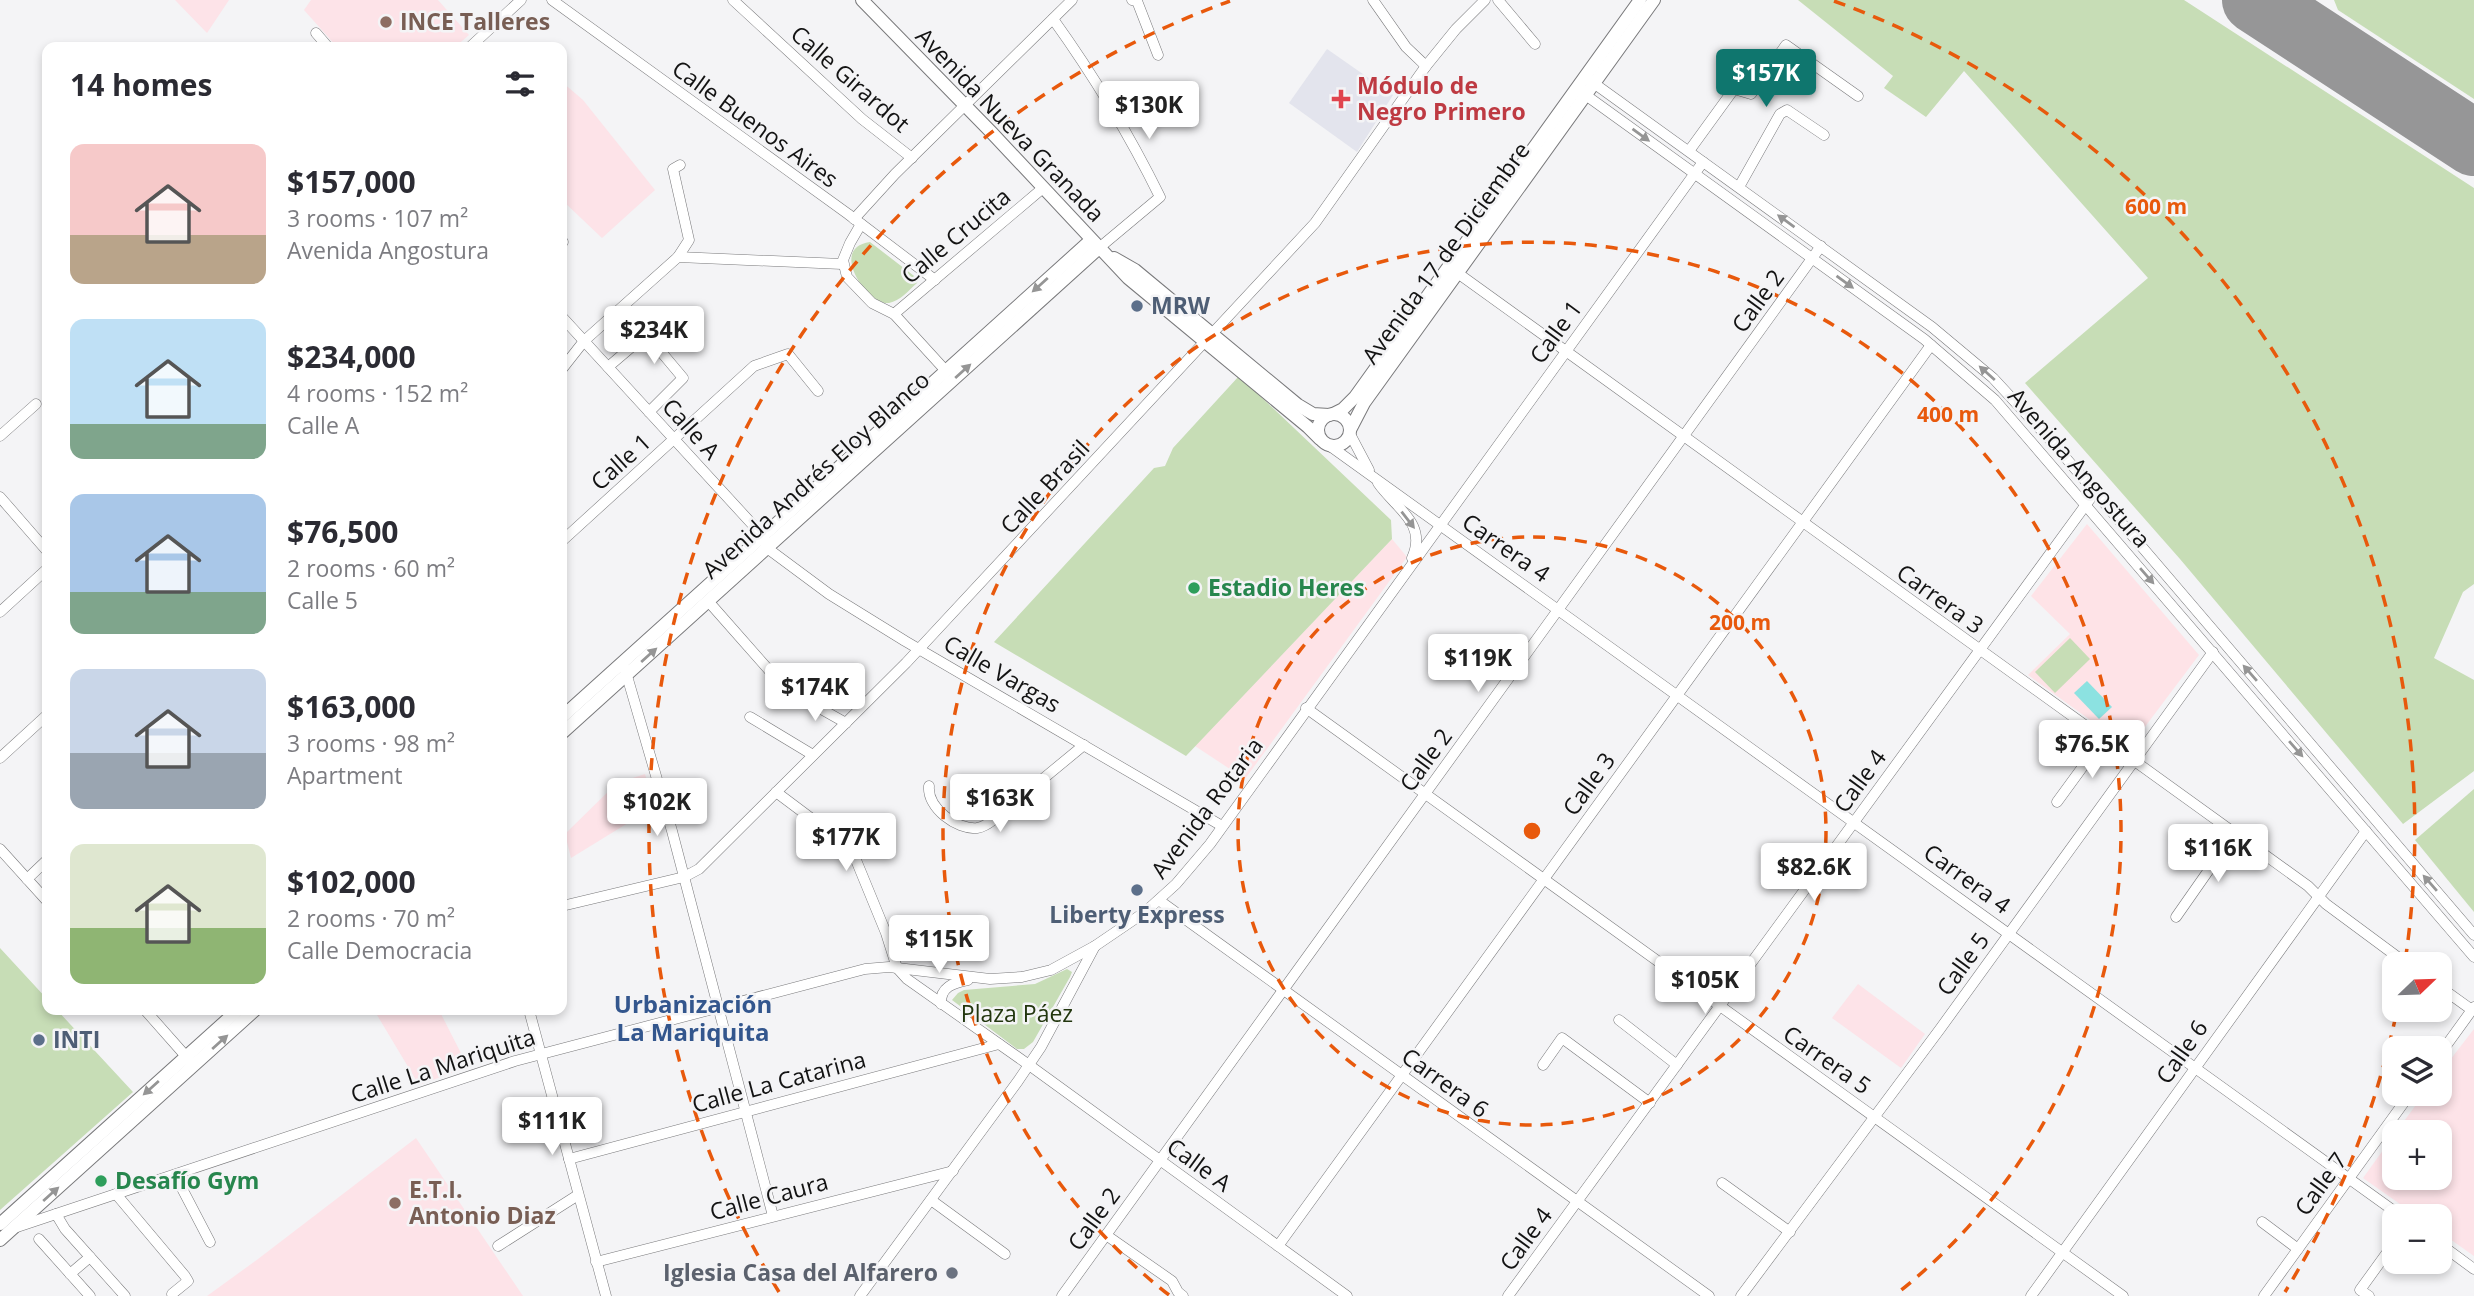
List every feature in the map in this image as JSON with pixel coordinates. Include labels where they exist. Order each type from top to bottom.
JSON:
[{"type":"street","points":[[475,42],[521,0]]},
{"type":"street","name":"Calle Buenos Aires","points":[[552,0],[858,221],[935,280]]},
{"type":"street","name":"Calle Girardot","points":[[733,0],[862,118],[912,158]]},
{"type":"street","name":"Avenida Nueva Granada","points":[[862,0],[1128,278],[1308,412],[1331,415]]},
{"type":"street","points":[[946,371],[894,314],[878,308],[847,277],[842,264],[845,253],[858,221],[912,158],[1072,0]]},
{"type":"street","points":[[1132,0],[1137,1],[1158,55]]},
{"type":"street","points":[[1373,0],[1406,47],[1426,66]]},
{"type":"street","name":"Calle Brasil","points":[[567,905],[684,877],[699,869],[919,649],[1210,339],[1322,215],[1426,66],[1456,29],[1485,0]]},
{"type":"street","points":[[1498,0],[1535,44]]},
{"type":"street","name":"Avenida 17 de Diciembre","points":[[1590,80],[1640,0]]},
{"type":"street","name":"Avenida 17 de Diciembre","points":[[1350,432],[1364,403],[1453,270],[1581,92],[1654,0]]},
{"type":"street","points":[[1053,19],[1109,102],[1160,197],[1095,244]]},
{"type":"street","points":[[316,33],[324,42]]},
{"type":"street","points":[[1689,151],[1734,89],[1751,94],[1786,45],[1858,96]]},
{"type":"street","name":"Avenida Angostura","points":[[1590,80],[1932,327],[1983,368],[2018,402],[2474,934]]},
{"type":"street","name":"Avenida Angostura","points":[[1581,92],[1931,345],[2001,406],[2474,957]]},
{"type":"street","points":[[1739,187],[1780,114],[1787,110],[1824,135]]},
{"type":"street","name":"Calle 1","points":[[1440,525],[1703,162]]},
{"type":"street","points":[[567,363],[584,341],[678,257],[690,240],[673,169],[680,164]]},
{"type":"street","name":"Calle Crucita","points":[[894,314],[1043,188]]},
{"type":"street","name":"Avenida Andrés Eloy Blanco","points":[[567,713],[708,601],[765,542],[946,371],[1095,244]]},
{"type":"street","name":"Avenida Andrés Eloy Blanco","points":[[567,728],[625,668],[1095,244]]},
{"type":"street","name":"Calle 2","points":[[1062,1296],[1821,246]]},
{"type":"street","points":[[678,257],[842,264]]},
{"type":"street","name":"Avenida 17 de Diciembre","points":[[1331,415],[1343,409],[1355,397],[1453,270]]},
{"type":"street","name":"Carrera 3","points":[[1453,270],[2308,886],[2318,898],[2391,952]]},
{"type":"street","name":"Calle A","points":[[567,322],[675,439],[765,542]]},
{"type":"street","points":[[608,367],[642,338],[646,337],[652,341],[683,378],[649,412]]},
{"type":"street","name":"Avenida Nueva Granada","points":[[1210,339],[1325,443]]},
{"type":"street","name":"Calle 3","points":[[1279,1246],[1931,345]]},
{"type":"street","name":"Calle 1","points":[[567,536],[754,366],[788,355],[818,391]]},
{"type":"street","points":[[0,436],[36,404]]},
{"type":"street","points":[[1331,415],[1345,418],[1350,432],[1343,444],[1325,443],[1318,431],[1319,423],[1331,415]]},
{"type":"street","name":"Carrera 4","points":[[1350,432],[1374,476]]},
{"type":"street","name":"Carrera 4","points":[[1325,443],[2384,1204]]},
{"type":"street","name":"Avenida Rotaria","points":[[1374,476],[1415,527],[1416,550],[1406,571]]},
{"type":"street","name":"Calle 4","points":[[1508,1296],[2095,492]]},
{"type":"street","points":[[0,497],[42,545]]},
{"type":"street","name":"Avenida Rotaria","points":[[860,1296],[1029,1065],[1096,946],[1160,901],[1188,872],[1440,525]]},
{"type":"street","name":"Calle Vargas","points":[[765,542],[829,594],[1222,827]]},
{"type":"street","points":[[0,612],[42,574]]},
{"type":"street","points":[[708,601],[775,677]]},
{"type":"street","name":"Calle 5","points":[[1741,1296],[1790,1233],[2213,652]]},
{"type":"street","points":[[625,668],[684,877],[773,1216]]},
{"type":"street","points":[[798,696],[846,723]]},
{"type":"street","name":"Carrera 5","points":[[1306,708],[2123,1296]]},
{"type":"street","points":[[750,717],[813,755]]},
{"type":"street","points":[[0,758],[42,720]]},
{"type":"street","points":[[2057,802],[2103,739]]},
{"type":"street","points":[[929,786],[934,805],[943,814],[966,827],[978,828],[993,821],[1084,745]]},
{"type":"street","points":[[776,792],[836,837],[856,860],[883,923],[897,968]]},
{"type":"street","name":"Calle 6","points":[[2031,1296],[2366,831]]},
{"type":"street","points":[[2176,916],[2234,834]]},
{"type":"street","points":[[0,849],[42,896]]},
{"type":"street","points":[[27,879],[42,865]]},
{"type":"street","name":"Carrera 6","points":[[1160,901],[1709,1296]]},
{"type":"street","name":"Calle La Mariquita","points":[[6,1226],[56,1214],[541,1054],[865,969],[897,968],[974,979],[1013,978],[1037,974],[1096,946]]},
{"type":"street","name":"Calle A","points":[[897,968],[907,979],[941,1004],[1347,1296]]},
{"type":"street","points":[[941,1004],[941,995],[946,988],[974,979]]},
{"type":"street","points":[[2452,995],[2473,1008],[2452,1037]]},
{"type":"street","points":[[149,1015],[190,1061]]},
{"type":"street","points":[[190,1061],[233,1015]]},
{"type":"street","points":[[0,1240],[6,1226],[190,1061],[249,1015]]},
{"type":"street","points":[[530,1015],[606,1296]]},
{"type":"street","points":[[1619,1020],[1677,1065]]},
{"type":"street","points":[[1543,1065],[1562,1038],[1650,1103]]},
{"type":"street","name":"Calle La Catarina","points":[[569,1159],[999,1044]]},
{"type":"street","name":"Calle 7","points":[[2264,1296],[2401,1106]]},
{"type":"street","name":"Calle Caura","points":[[596,1262],[953,1171]]},
{"type":"street","points":[[175,1175],[210,1242]]},
{"type":"street","points":[[1722,1183],[1790,1233]]},
{"type":"street","points":[[116,1194],[188,1281],[172,1294]]},
{"type":"street","points":[[498,1246],[579,1195]]},
{"type":"street","points":[[931,1200],[1005,1254]]},
{"type":"street","points":[[56,1214],[65,1229],[125,1296]]},
{"type":"street","points":[[2262,1222],[2298,1249]]},
{"type":"street","points":[[1106,1236],[1172,1281],[1183,1296]]},
{"type":"street","points":[[39,1239],[90,1296]]},
{"type":"street","points":[[2452,1253],[2474,1269]]},
{"type":"street","points":[[70,1274],[90,1257]]},
{"type":"street","points":[[2369,1296],[2360,1290],[2382,1259]]},
{"type":"shaded area","points":[[175,0],[229,0],[207,33]]},
{"type":"shaded area","name":"INCE Talleres","points":[[311,0],[438,0],[469,35],[461,42],[333,42],[304,10]]},
{"type":"shaded area","name":"Módulo de Negro Primero","points":[[1327,49],[1393,95],[1357,152],[1289,103]]},
{"type":"shaded area","points":[[567,86],[583,100],[655,190],[602,238],[567,205]]},
{"type":"shaded area","points":[[2087,524],[2199,655],[2129,748],[2028,675],[2070,634],[2031,596]]},
{"type":"shaded area","points":[[1392,539],[1407,557],[1245,779],[1195,746]]},
{"type":"shaded area","points":[[645,774],[654,807],[571,858],[567,832],[617,783]]},
{"type":"shaded area","points":[[1858,984],[1925,1034],[1901,1068],[1832,1018]]},
{"type":"shaded area","points":[[377,1015],[442,1015],[468,1067],[419,1085]]},
{"type":"shaded area","points":[[2474,1029],[2474,1256],[2452,1240],[2452,1204],[2400,1204],[2363,1178],[2382,1152],[2382,1190],[2452,1190],[2452,1120],[2405,1120],[2415,1106],[2452,1106],[2452,1057]]},
{"type":"shaded area","name":"E.T.I. Antonio Diaz","points":[[416,1138],[523,1296],[207,1296],[258,1259]]},
{"type":"green space","points":[[1798,0],[2184,0],[2474,188],[2474,584],[2463,592],[2434,658],[2474,680],[2474,771],[2403,824],[2180,559],[2025,383],[2148,278],[1964,71],[1926,117],[1884,88],[1893,76]]},
{"type":"green space","points":[[2334,0],[2474,0],[2474,99],[2338,10]]},
{"type":"green space","points":[[870,242],[918,279],[908,292],[893,302],[881,301],[872,296],[856,276],[852,254],[858,246]]},
{"type":"green space","name":"Estadio Heres","points":[[1239,376],[1391,520],[1392,539],[1186,756],[994,642],[1154,468],[1165,466],[1173,448]]},
{"type":"green space","points":[[2070,638],[2090,659],[2055,693],[2035,672]]},
{"type":"green space","points":[[2474,789],[2474,912],[2415,840]]},
{"type":"green space","points":[[0,948],[42,994],[42,1015],[62,1015],[133,1092],[0,1210]]},
{"type":"green space","name":"Plaza Páez","points":[[1067,969],[1072,972],[1070,977],[1033,1042],[1024,1049],[1017,1049],[952,1000],[964,990],[1035,984]]},
{"type":"water","points":[[2087,681],[2112,707],[2099,719],[2074,693]]},
{"type":"taxiway","points":[[2270,10],[2288,8],[2299,0]]},
{"type":"runway","points":[[2255,0],[2474,143]]},
{"type":"place","name":"INCE Talleres","points":[[386,22]]},
{"type":"place","name":"Módulo de Negro Primero","points":[[1341,99]]},
{"type":"place","name":"MRW","points":[[1137,306]]},
{"type":"place","name":"Estadio Heres","points":[[1194,588]]},
{"type":"place","name":"Liberty Express","points":[[1137,890]]},
{"type":"place","name":"INTI","points":[[39,1040]]},
{"type":"place","name":"Desafío Gym","points":[[101,1181]]},
{"type":"place","name":"E.T.I. Antonio Diaz","points":[[395,1203]]},
{"type":"place","name":"Iglesia Casa del Alfarero","points":[[952,1273]]},
{"type":"district","name":"Urbanización La Mariquita","points":[[693,1019]]}]
